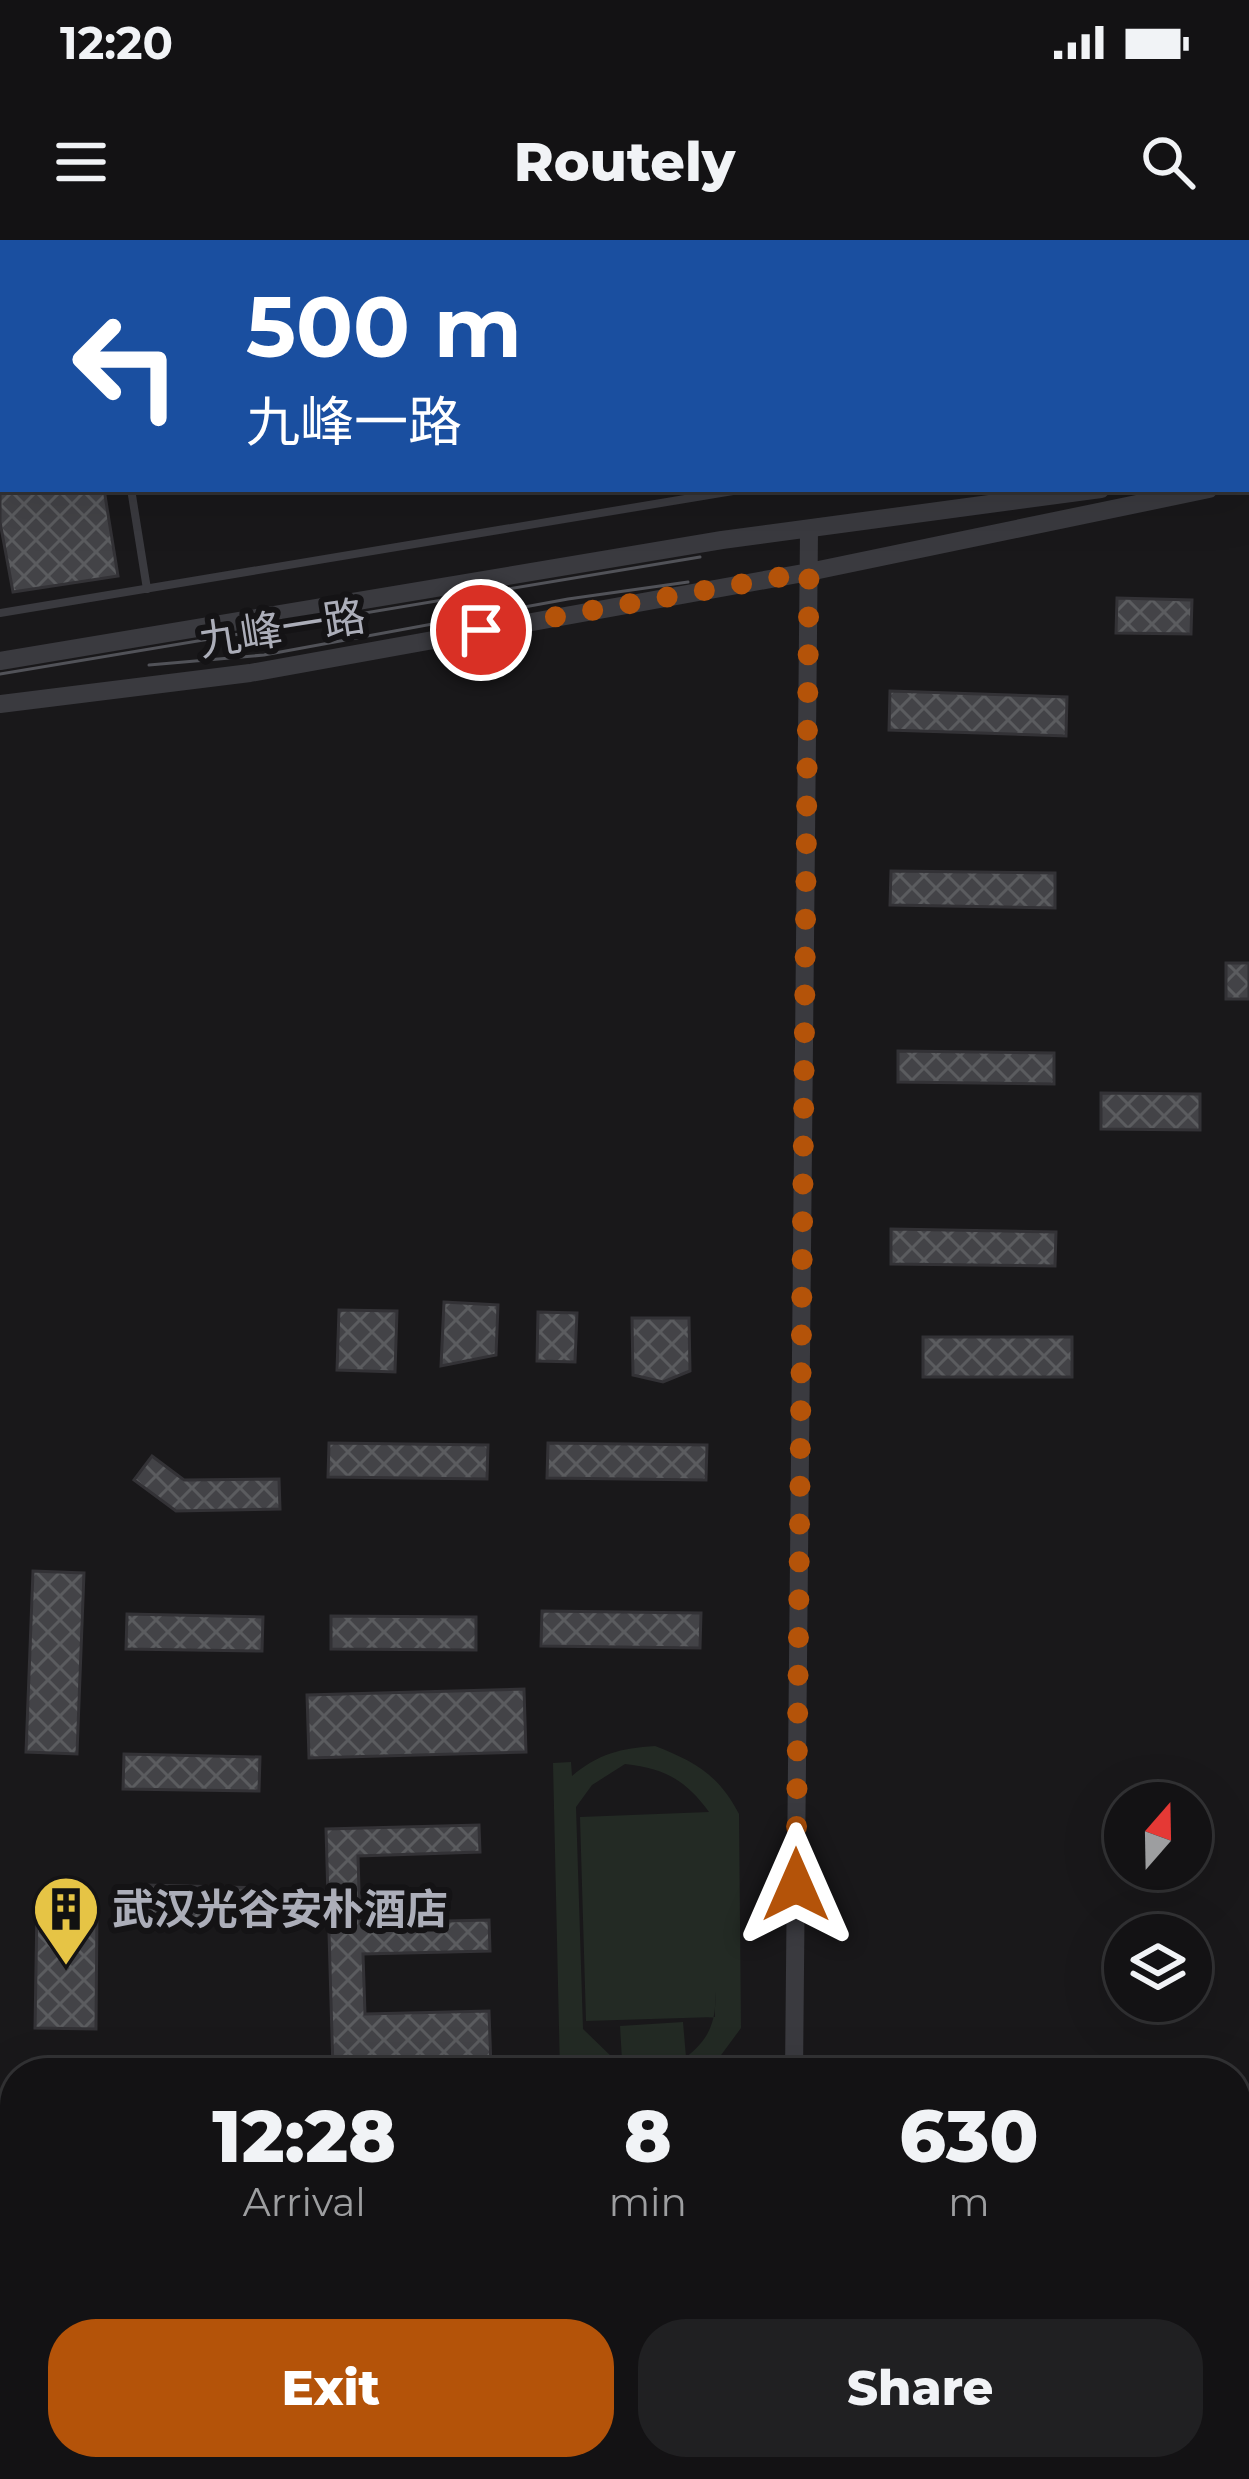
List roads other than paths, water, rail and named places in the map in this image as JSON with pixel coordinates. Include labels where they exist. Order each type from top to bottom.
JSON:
[{"type":"street","name":"九峰一路","points":[[0,661],[722,540],[1080,492]]},
{"type":"street","name":"九峰一路","points":[[0,704],[250,673],[809,572],[1195,492]]},
{"type":"street","points":[[794,2058],[809,531]]},
{"type":"lane","points":[[132,492],[148,589]]},
{"type":"lane","points":[[0,613],[727,492]]},
{"type":"tram line","points":[[0,674],[700,557]]},
{"type":"tram line","points":[[149,665],[264,655],[568,599],[688,582]]},
{"type":"place","name":"武汉光谷安朴酒店","points":[[66,1968]]}]
